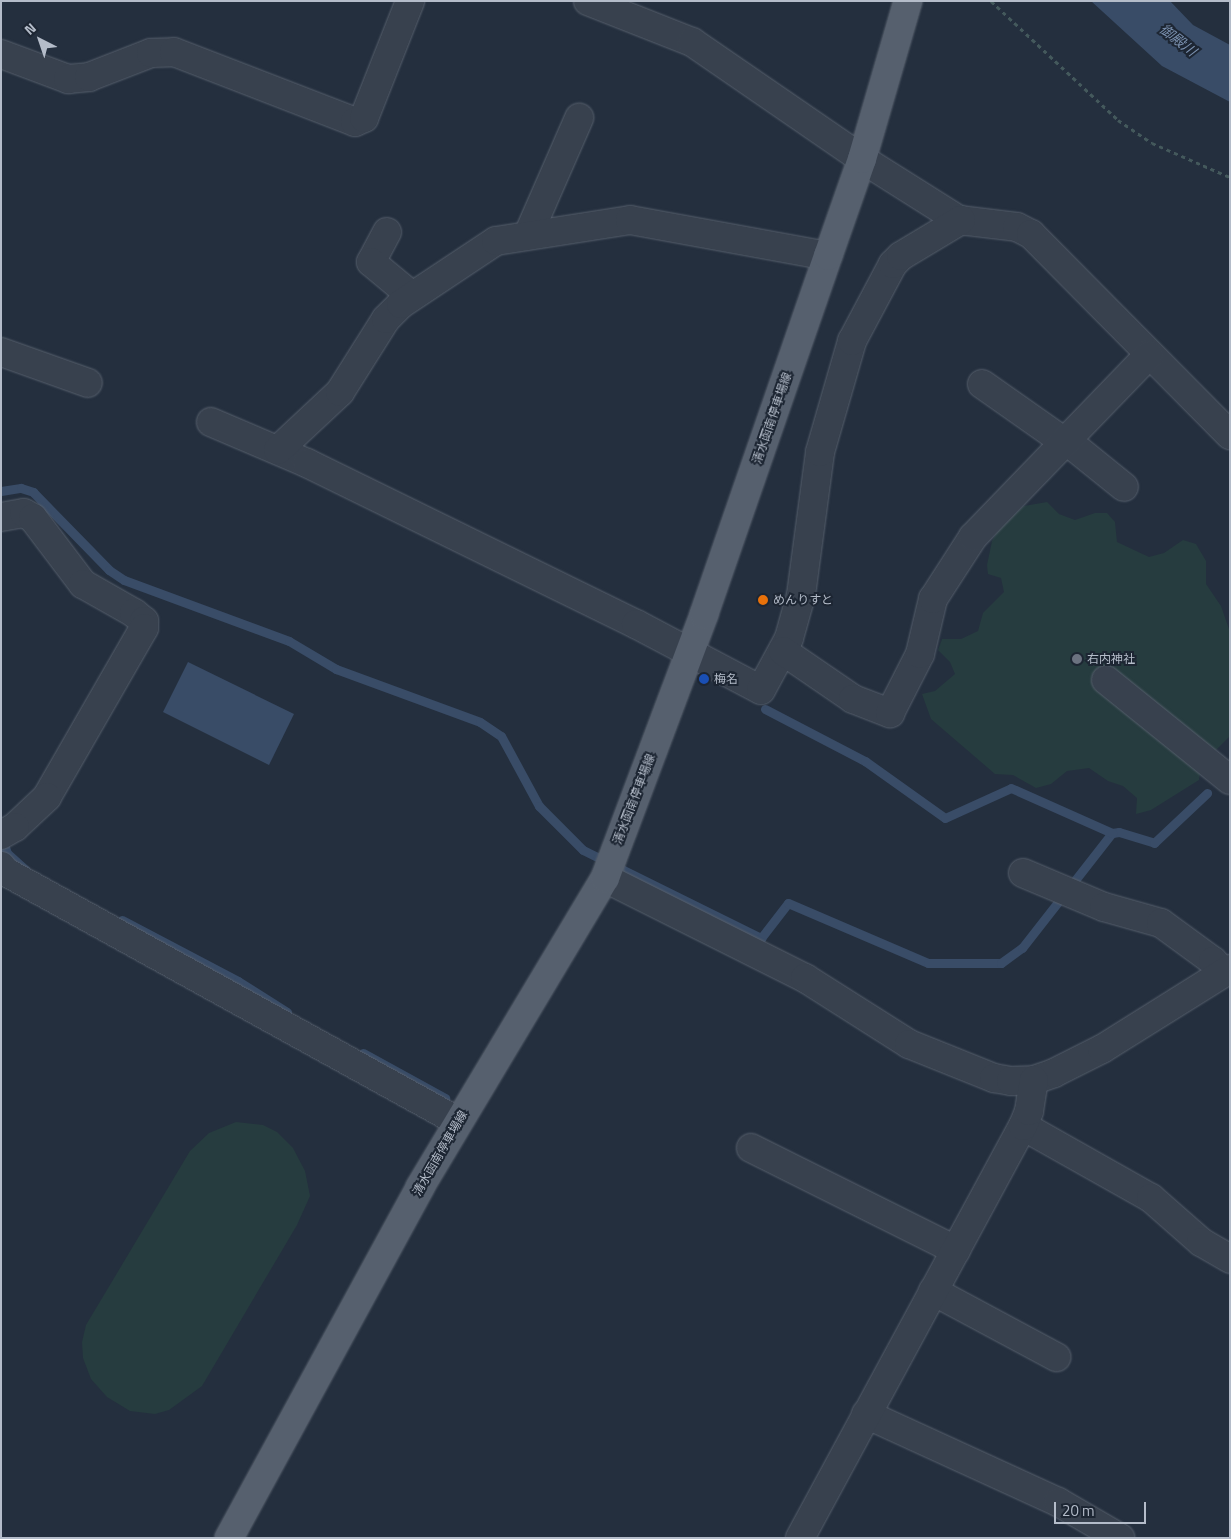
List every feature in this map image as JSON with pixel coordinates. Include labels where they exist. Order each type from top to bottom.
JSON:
[{"type":"main road","name":"清水函南停車場線","points":[[229,1538],[459,1122],[605,878],[690,652],[862,159],[908,1]]},
{"type":"street","points":[[1,54],[68,79],[89,77],[151,53],[174,52],[355,122],[364,118],[410,1]]},
{"type":"street","points":[[588,1],[692,42],[862,159],[961,220],[1017,227],[1031,234],[1230,435]]},
{"type":"street","points":[[528,235],[579,118]]},
{"type":"street","points":[[278,450],[340,392],[386,319],[412,296],[479,249],[496,241],[636,220],[828,256]]},
{"type":"street","points":[[212,422],[278,450],[690,652],[761,690],[783,651],[801,595],[820,452],[852,340],[893,264],[901,256],[961,220]]},
{"type":"street","points":[[387,232],[371,262],[412,296]]},
{"type":"street","points":[[1,352],[88,383]]},
{"type":"street","points":[[783,651],[853,699],[890,712],[920,654],[927,614],[947,575],[984,524],[1067,442],[1149,355]]},
{"type":"street","points":[[982,384],[1067,442],[1124,487]]},
{"type":"street","points":[[1,517],[24,513],[33,518],[83,584],[144,621],[144,628],[68,764],[47,797],[30,814],[1,835]]},
{"type":"street","points":[[1106,680],[1230,780]]},
{"type":"street","points":[[1,866],[6,872],[459,1122]]},
{"type":"street","points":[[605,878],[806,978],[909,1044],[994,1078],[1034,1080],[1102,1048],[1227,971],[1161,923],[1118,912],[1023,873]]},
{"type":"street","points":[[800,1538],[1023,1126],[1029,1111],[1034,1080]]},
{"type":"street","points":[[1023,1126],[1150,1198],[1200,1242],[1230,1259]]},
{"type":"street","points":[[751,1148],[956,1250]]},
{"type":"street","points":[[933,1290],[1056,1357]]},
{"type":"street","points":[[866,1414],[1073,1509],[1120,1538]]},
{"type":"path","points":[[991,1],[1118,120],[1152,143],[1230,177]]},
{"type":"green space","points":[[1047,502],[1059,514],[1075,520],[1095,513],[1107,513],[1115,522],[1117,542],[1149,557],[1164,553],[1183,540],[1196,544],[1206,561],[1206,584],[1221,606],[1230,632],[1230,736],[1201,765],[1199,780],[1151,810],[1136,814],[1137,798],[1123,786],[1108,781],[1089,768],[1067,771],[1051,784],[1036,788],[1013,775],[995,774],[931,719],[922,694],[935,691],[955,674],[950,662],[938,650],[942,639],[961,639],[978,631],[983,613],[1004,592],[1001,578],[988,574],[987,565],[992,541],[1000,527],[1024,506]]},
{"type":"green space","points":[[236,1122],[263,1125],[277,1132],[293,1148],[305,1171],[310,1196],[297,1225],[202,1386],[169,1410],[155,1414],[130,1411],[107,1397],[91,1379],[83,1358],[82,1342],[86,1325],[190,1151],[209,1133]]},
{"type":"water","name":"御殿川","points":[[1091,1],[1170,1],[1193,25],[1230,45],[1230,102],[1162,66]]},
{"type":"water","points":[[188,662],[294,714],[269,765],[163,712]]},
{"type":"waterway","points":[[1,491],[21,488],[33,492],[109,570],[124,580],[289,641],[336,669],[480,722],[501,736],[539,806],[583,850],[761,938],[788,903],[928,963],[1001,963],[1022,948],[1112,833],[1119,832],[1154,843],[1207,793]]},
{"type":"waterway","points":[[765,709],[865,761],[945,818],[1011,788],[1112,833]]},
{"type":"waterway","points":[[2,837],[7,853],[26,870]]},
{"type":"waterway","points":[[122,920],[238,981],[287,1012]]},
{"type":"waterway","points":[[363,1053],[445,1098]]},
{"type":"place","name":"めんりすと","points":[[763,600]]},
{"type":"place","name":"右内神社","points":[[1077,659]]},
{"type":"place","name":"梅名","points":[[704,679]]}]
